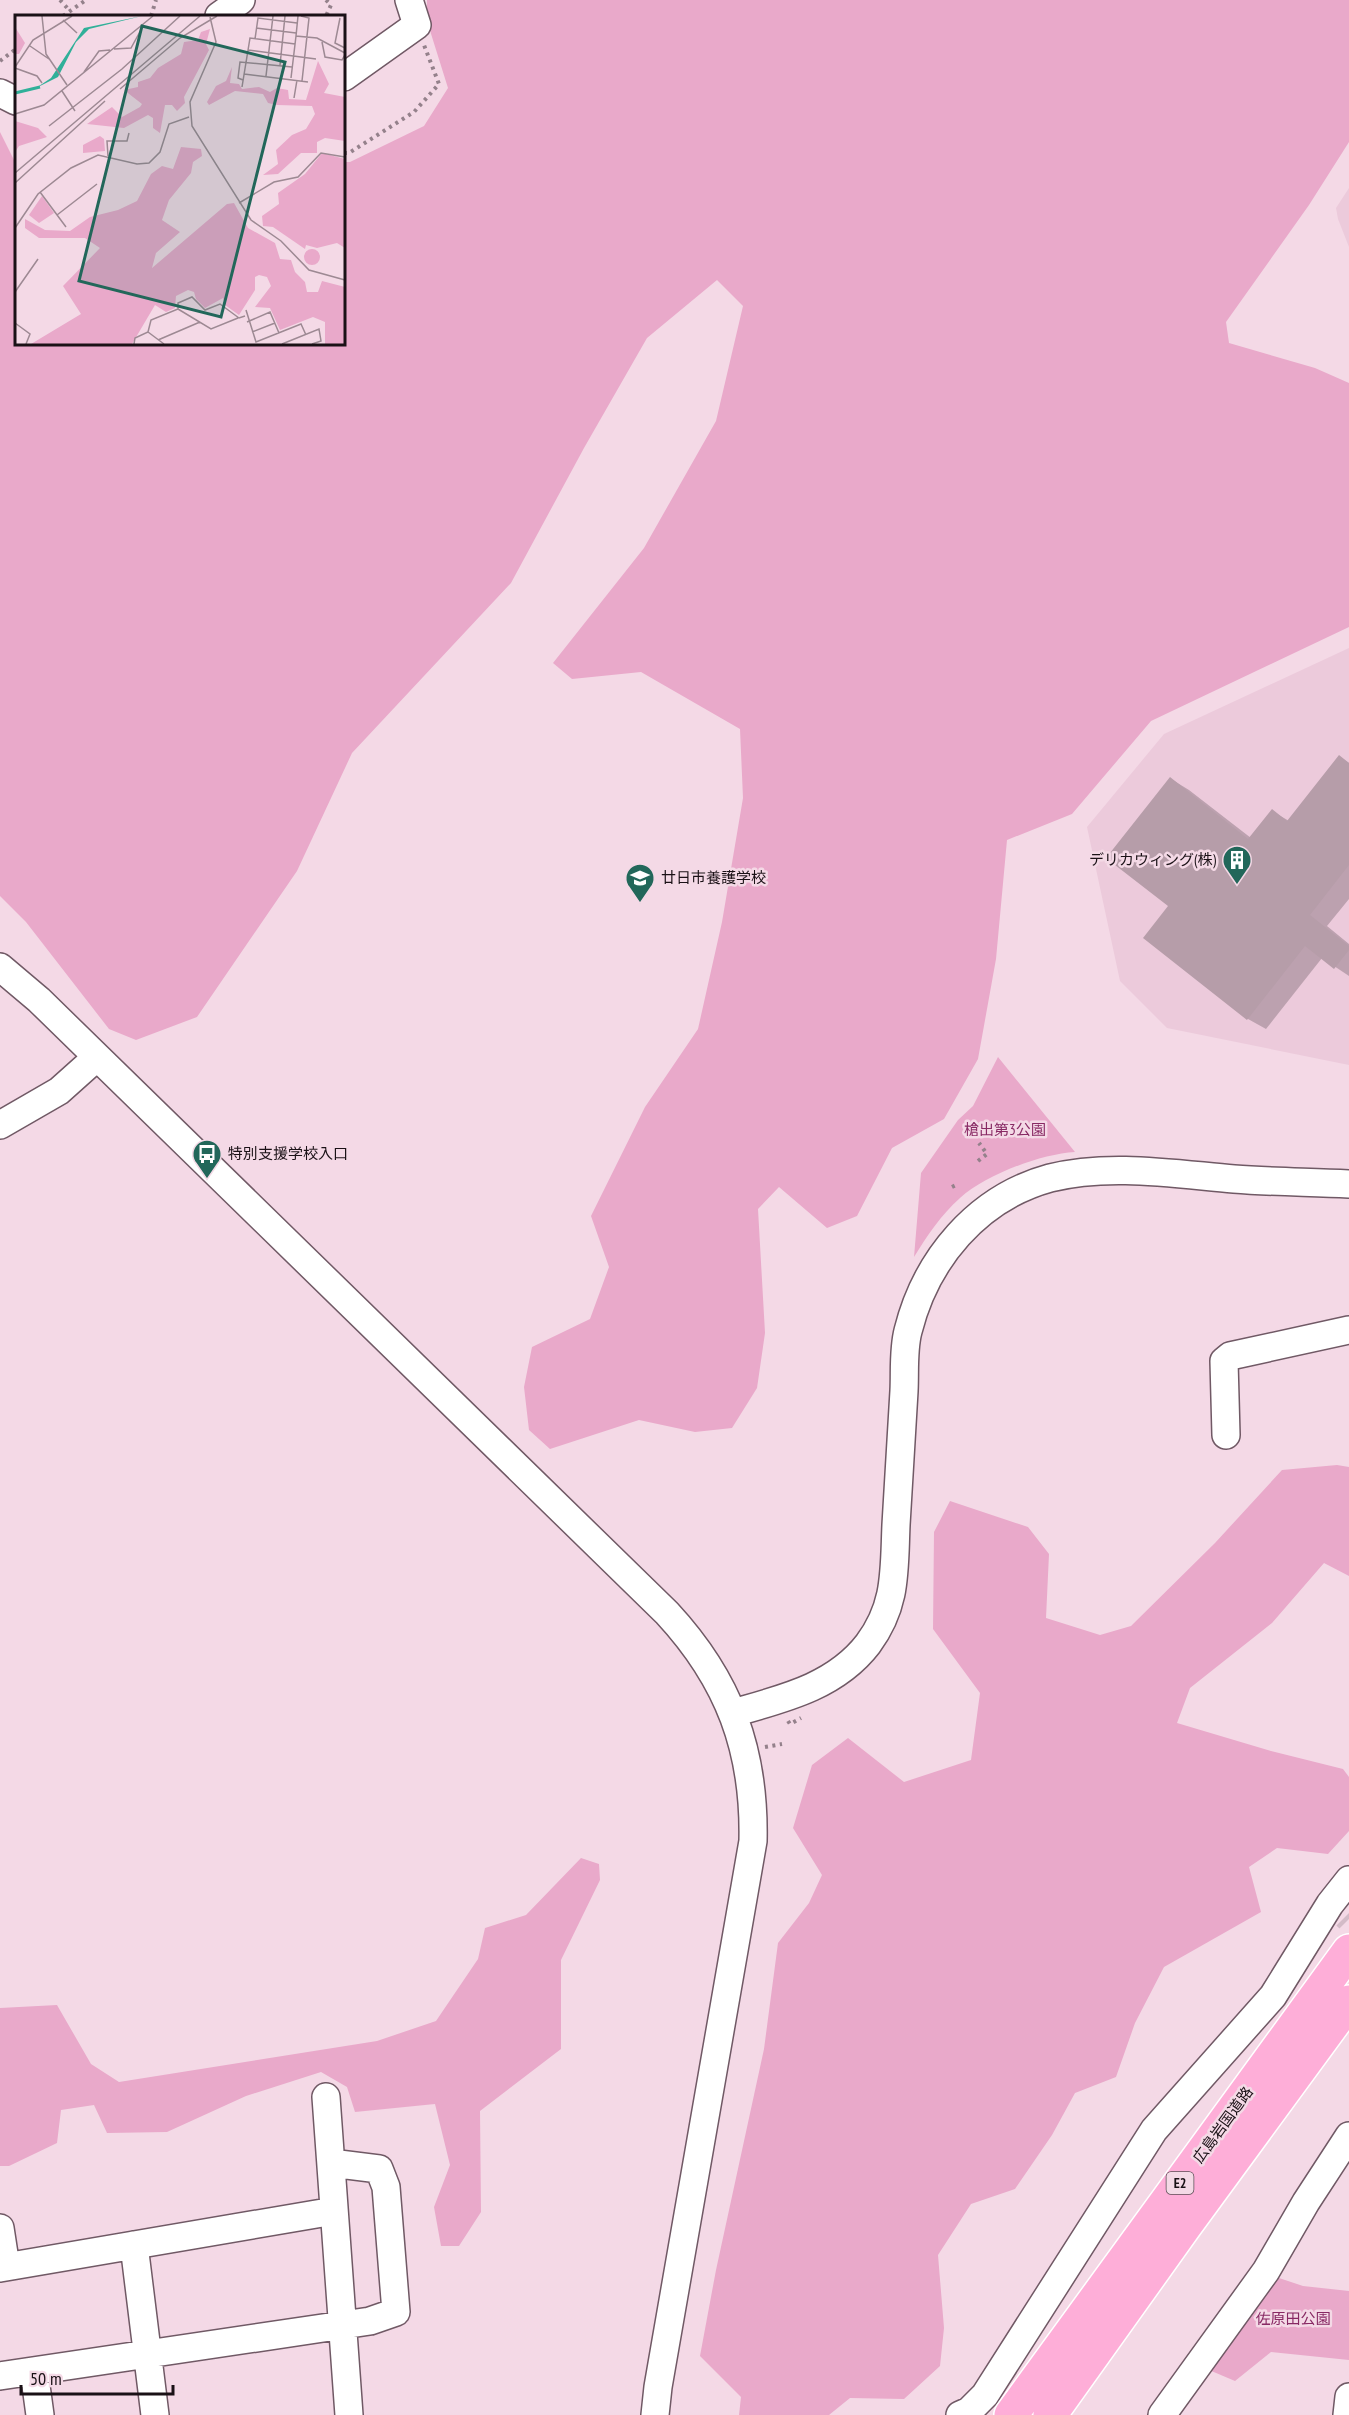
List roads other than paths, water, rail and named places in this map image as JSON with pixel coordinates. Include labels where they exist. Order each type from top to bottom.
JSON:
[{"type":"highway","name":"広島岩国道路","points":[[1011,2415],[1349,1950]]},
{"type":"highway","name":"広島岩国道路","points":[[1050,2415],[1349,2002]]},
{"type":"street","points":[[220,15],[241,0]]},
{"type":"street","points":[[345,76],[413,13]]},
{"type":"street","points":[[0,93],[15,100]]},
{"type":"street","points":[[0,967],[39,1000],[667,1613],[703,1656],[733,1713],[745,1750],[751,1786],[753,1841],[660,2375],[655,2415]]},
{"type":"street","points":[[0,1125],[59,1091],[97,1057]]},
{"type":"street","points":[[733,1713],[808,1689],[841,1672],[868,1644],[889,1608],[895,1568],[907,1334],[919,1295],[934,1265],[959,1231],[987,1208],[1017,1190],[1051,1178],[1087,1172],[1127,1171],[1349,1184]]},
{"type":"street","points":[[1226,1435],[1224,1361],[1230,1356],[1349,1330]]},
{"type":"street","points":[[960,2415],[969,2411],[985,2395],[1154,2130],[1273,1995],[1338,1910],[1349,1880]]},
{"type":"street","points":[[326,2097],[350,2415]]},
{"type":"street","points":[[1162,2415],[1266,2271],[1306,2202],[1349,2137]]},
{"type":"street","points":[[0,2376],[370,2321],[396,2312],[386,2187],[379,2169],[331,2163]]},
{"type":"street","points":[[0,2228],[3,2268],[334,2211]]},
{"type":"street","points":[[135,2245],[155,2415]]},
{"type":"street","points":[[34,2371],[40,2415]]},
{"type":"street","points":[[1347,2415],[1349,2397]]},
{"type":"tunnel","points":[[1346,1916],[1349,1919]]},
{"type":"place","name":"デリカウィング(株)","points":[[1237,886]]},
{"type":"place","name":"廿日市養護学校","points":[[640,904]]},
{"type":"place","name":"特別支援学校入口","points":[[207,1180]]},
{"type":"park label","name":"槍出第3公園","points":[[1005,1130]]},
{"type":"park label","name":"佐原田公園","points":[[1293,2319]]}]
